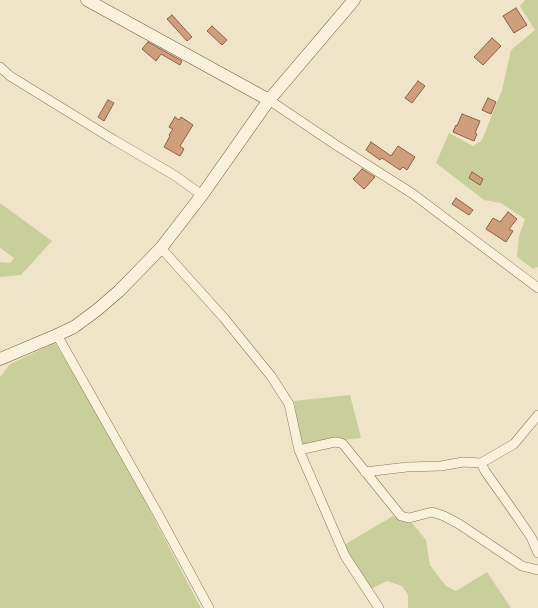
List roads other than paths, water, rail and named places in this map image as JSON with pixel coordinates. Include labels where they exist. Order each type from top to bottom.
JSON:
[{"type":"street","points":[[87,0],[269,100],[413,194],[538,288]]},
{"type":"street","points":[[0,359],[74,327],[119,292],[161,248],[202,195],[269,100],[354,0]]},
{"type":"street","points":[[0,67],[10,76],[174,175],[202,195]]},
{"type":"street","points":[[161,248],[224,318],[271,376],[289,404],[299,450],[345,556],[378,608]]},
{"type":"street","points":[[57,335],[209,608]]},
{"type":"street","points":[[365,472],[407,467],[441,466],[463,462],[481,463],[514,444],[538,415]]},
{"type":"street","points":[[299,450],[335,442],[343,444],[401,516],[409,518],[432,512],[437,513],[459,524],[522,566],[538,570]]},
{"type":"street","points":[[481,463],[531,537],[538,553]]}]
